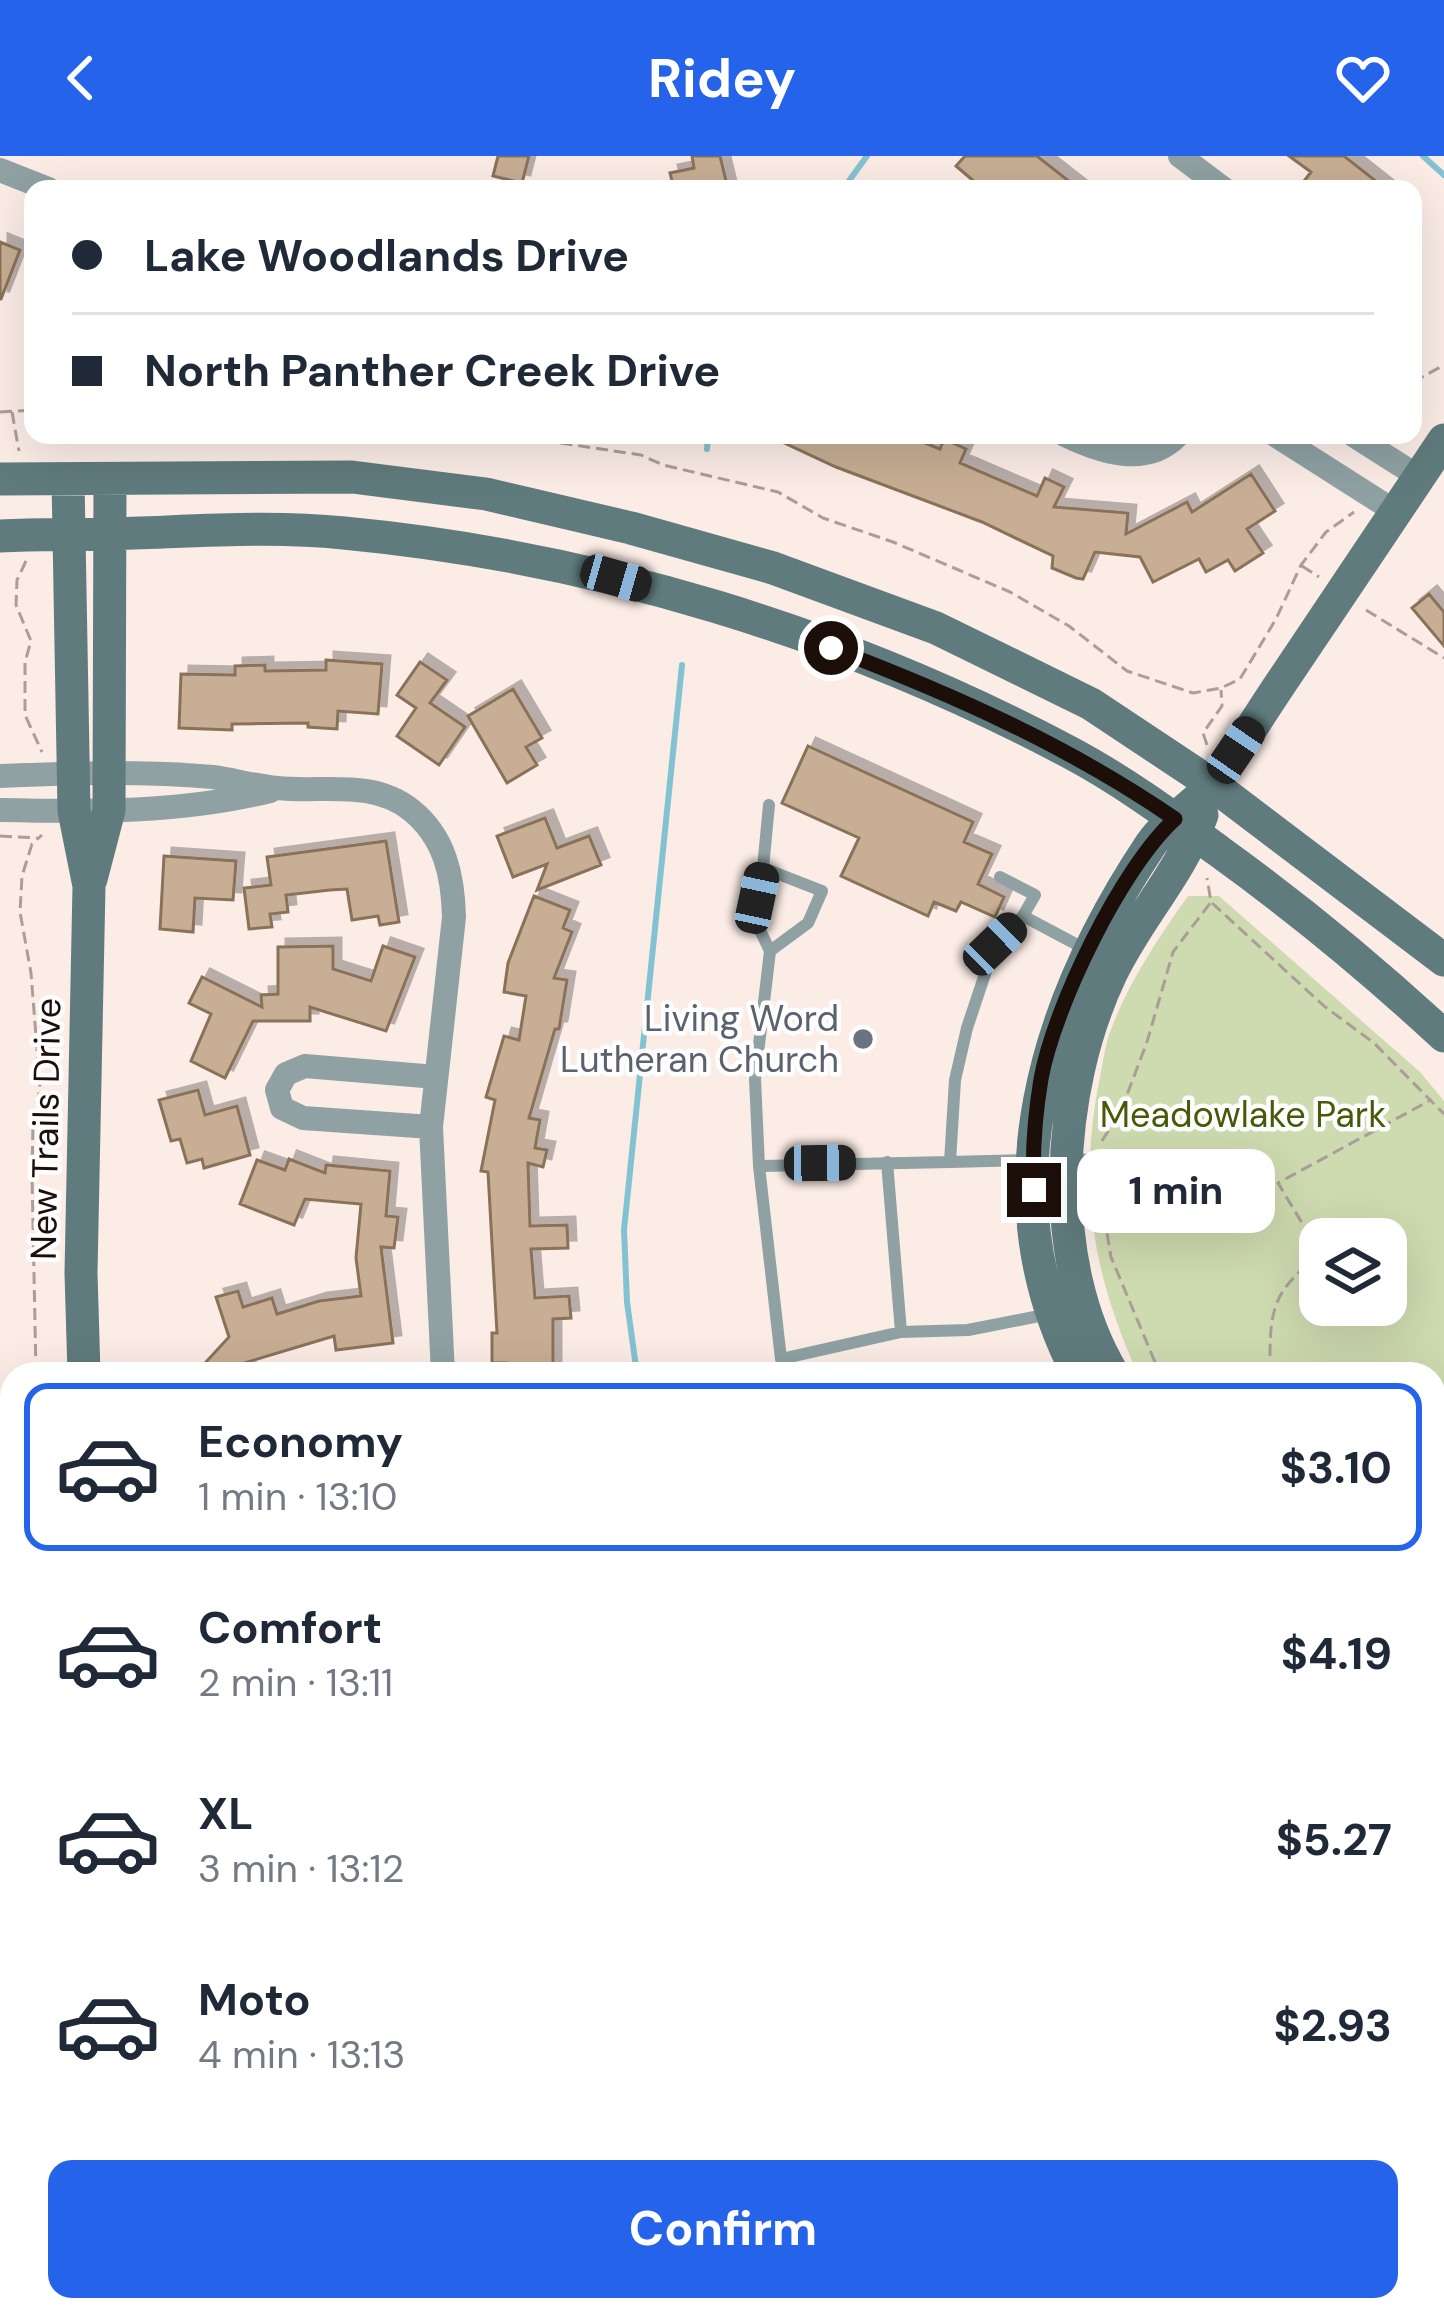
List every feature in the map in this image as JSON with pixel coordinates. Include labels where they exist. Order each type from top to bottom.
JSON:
[{"type":"main road","points":[[1106,1362],[1079,1288],[1066,1204],[1066,1160],[1077,1072],[1110,975],[1184,836],[1201,776],[1342,593],[1383,504],[1419,477],[1444,440]]},
{"type":"main road","points":[[12,479],[352,477],[486,494],[773,568],[936,628],[1091,704],[1201,776],[1444,960]]},
{"type":"main road","name":"New Trails Drive","points":[[68,479],[60,774],[62,811],[89,886]]},
{"type":"main road","name":"New Trails Drive","points":[[84,1362],[81,1273],[89,886],[109,810],[110,479]]},
{"type":"main road","points":[[14,535],[206,529],[340,532],[475,549],[616,578],[748,616],[914,680],[1071,753],[1377,974],[1444,1036]]},
{"type":"main road","points":[[1072,1362],[1050,1313],[1038,1265],[1066,1160],[1041,1078],[1053,1034],[1106,917],[1155,838],[1184,836]]},
{"type":"street","points":[[1180,156],[1212,180]]},
{"type":"street","points":[[1092,444],[1121,454],[1145,453],[1169,444]]},
{"type":"street","points":[[1288,444],[1383,504]]},
{"type":"street","points":[[1367,444],[1419,477]]},
{"type":"street","points":[[0,776],[110,772],[215,778],[279,788],[348,788],[382,794],[409,808],[429,828],[454,884],[431,1127],[441,1362]]},
{"type":"street","points":[[0,809],[216,805],[279,788]]},
{"type":"street","points":[[431,1127],[303,1118],[282,1108],[278,1090],[286,1074],[304,1066],[436,1077]]},
{"type":"lane","points":[[770,806],[757,924],[770,951],[755,1078],[759,1166],[781,1359],[901,1332],[968,1330],[1050,1313]]},
{"type":"lane","points":[[763,868],[822,891],[808,923],[770,951]]},
{"type":"lane","points":[[950,1162],[955,1080],[973,1008],[995,944],[1023,916],[1035,895],[1000,877]]},
{"type":"lane","points":[[1023,916],[1090,952]]},
{"type":"lane","points":[[759,1166],[1066,1160],[1177,1164],[1236,1204]]},
{"type":"lane","points":[[887,1162],[901,1332]]},
{"type":"path","points":[[0,412],[24,411]]},
{"type":"path","points":[[12,412],[12,479]]},
{"type":"path","points":[[567,444],[641,455],[663,465],[778,492],[824,518],[1010,592],[1069,626],[1127,671],[1193,693],[1240,679],[1276,620],[1301,565],[1326,532],[1364,505],[1383,504]]},
{"type":"path","points":[[14,535],[26,561],[16,580],[16,605],[32,641],[26,662],[26,715],[47,760],[60,774]]},
{"type":"path","points":[[1301,565],[1444,658]]},
{"type":"path","points":[[1201,776],[1208,743],[1204,733],[1222,706],[1221,688]]},
{"type":"path","points":[[36,1362],[32,1174],[40,1088],[31,973],[20,912],[22,876],[32,844],[62,811]]},
{"type":"path","points":[[0,836],[39,838]]},
{"type":"path","points":[[1184,836],[1206,870],[1211,902],[1324,1006],[1374,1043],[1444,1114]]},
{"type":"path","points":[[1066,1160],[1101,1143],[1122,1108],[1173,952],[1211,902]]},
{"type":"path","points":[[1299,1219],[1278,1183],[1430,1100]]},
{"type":"path","points":[[1066,1160],[1097,1174],[1111,1257],[1155,1362]]},
{"type":"path","points":[[1270,1362],[1270,1326],[1277,1297],[1299,1276]]},
{"type":"green space","name":"Meadowlake Park","points":[[1188,896],[1219,896],[1420,1072],[1444,1101],[1444,1362],[1133,1362],[1100,1264],[1090,1192],[1100,1077],[1108,1037],[1126,996]]},
{"type":"building","points":[[498,156],[529,156],[523,180],[493,176]]},
{"type":"building","points":[[692,156],[720,156],[726,180],[672,180],[670,173],[694,168]]},
{"type":"building","points":[[965,156],[1037,156],[1068,180],[972,180],[956,166]]},
{"type":"building","points":[[1289,156],[1344,156],[1375,180],[1305,180],[1311,172]]},
{"type":"building","points":[[0,242],[20,250],[1,299],[0,299]]},
{"type":"building","points":[[786,444],[928,444],[940,449],[942,444],[955,444],[966,449],[960,463],[1037,496],[1045,478],[1064,487],[1054,507],[1128,513],[1126,534],[1187,502],[1192,512],[1251,474],[1275,511],[1247,529],[1263,553],[1235,571],[1228,560],[1206,572],[1199,559],[1153,582],[1140,557],[1095,552],[1083,579],[1052,568],[1053,556],[982,522]]},
{"type":"building","points":[[1429,594],[1444,612],[1444,646],[1412,608]]},
{"type":"building","points":[[326,660],[382,664],[378,714],[338,711],[337,729],[308,727],[308,723],[232,724],[232,730],[179,728],[181,674],[235,675],[235,666],[265,665],[265,671],[326,670]]},
{"type":"building","points":[[420,662],[447,680],[430,703],[465,727],[439,765],[397,736],[416,708],[397,695]]},
{"type":"building","points":[[513,689],[542,738],[526,747],[537,765],[507,783],[468,716]]},
{"type":"building","points":[[808,746],[973,822],[964,842],[992,854],[978,884],[1004,897],[995,917],[961,902],[956,911],[934,902],[928,916],[841,876],[859,838],[782,803]]},
{"type":"building","points":[[545,818],[557,848],[589,836],[601,865],[537,890],[547,864],[513,877],[497,836]]},
{"type":"building","points":[[386,841],[399,922],[380,925],[378,916],[352,920],[347,889],[286,895],[288,912],[270,914],[272,927],[249,929],[244,888],[271,885],[267,857]]},
{"type":"building","points":[[164,856],[236,861],[233,900],[195,898],[193,932],[160,929]]},
{"type":"building","points":[[534,896],[570,910],[563,928],[572,932],[554,978],[567,980],[559,1029],[555,1029],[529,1118],[540,1120],[535,1148],[547,1150],[543,1167],[528,1163],[530,1226],[567,1225],[568,1248],[531,1249],[535,1298],[569,1296],[571,1318],[553,1319],[553,1362],[492,1362],[492,1333],[497,1333],[488,1172],[481,1171],[495,1100],[486,1097],[504,1036],[519,1040],[526,996],[504,992],[508,963]]},
{"type":"building","points":[[333,946],[333,969],[371,981],[383,946],[415,957],[386,1031],[310,1007],[310,1021],[253,1021],[225,1078],[191,1061],[211,1014],[189,1003],[202,977],[262,1007],[261,995],[278,994],[278,947]]},
{"type":"building","points":[[198,1090],[205,1115],[237,1106],[250,1155],[204,1168],[202,1159],[187,1163],[180,1139],[171,1141],[159,1100]]},
{"type":"building","points":[[289,1159],[325,1173],[326,1165],[390,1171],[386,1216],[398,1217],[394,1248],[381,1247],[393,1343],[336,1350],[334,1336],[248,1362],[206,1362],[229,1337],[216,1297],[238,1291],[243,1307],[272,1298],[277,1314],[319,1301],[361,1296],[356,1258],[361,1204],[305,1199],[294,1225],[240,1204],[257,1160],[285,1170]]},
{"type":"waterway","points":[[850,180],[867,156]]},
{"type":"waterway","points":[[1423,156],[1444,175]]},
{"type":"waterway","points":[[707,444],[707,449]]},
{"type":"waterway","points":[[635,1362],[624,1230],[682,665]]},
{"type":"place","name":"Living Word Lutheran Church","points":[[863,1039]]},
{"type":"route","points":[[831,648],[914,680],[1071,753],[1175,819],[1155,838],[1106,917],[1053,1034],[1041,1078],[1034,1190]]}]
